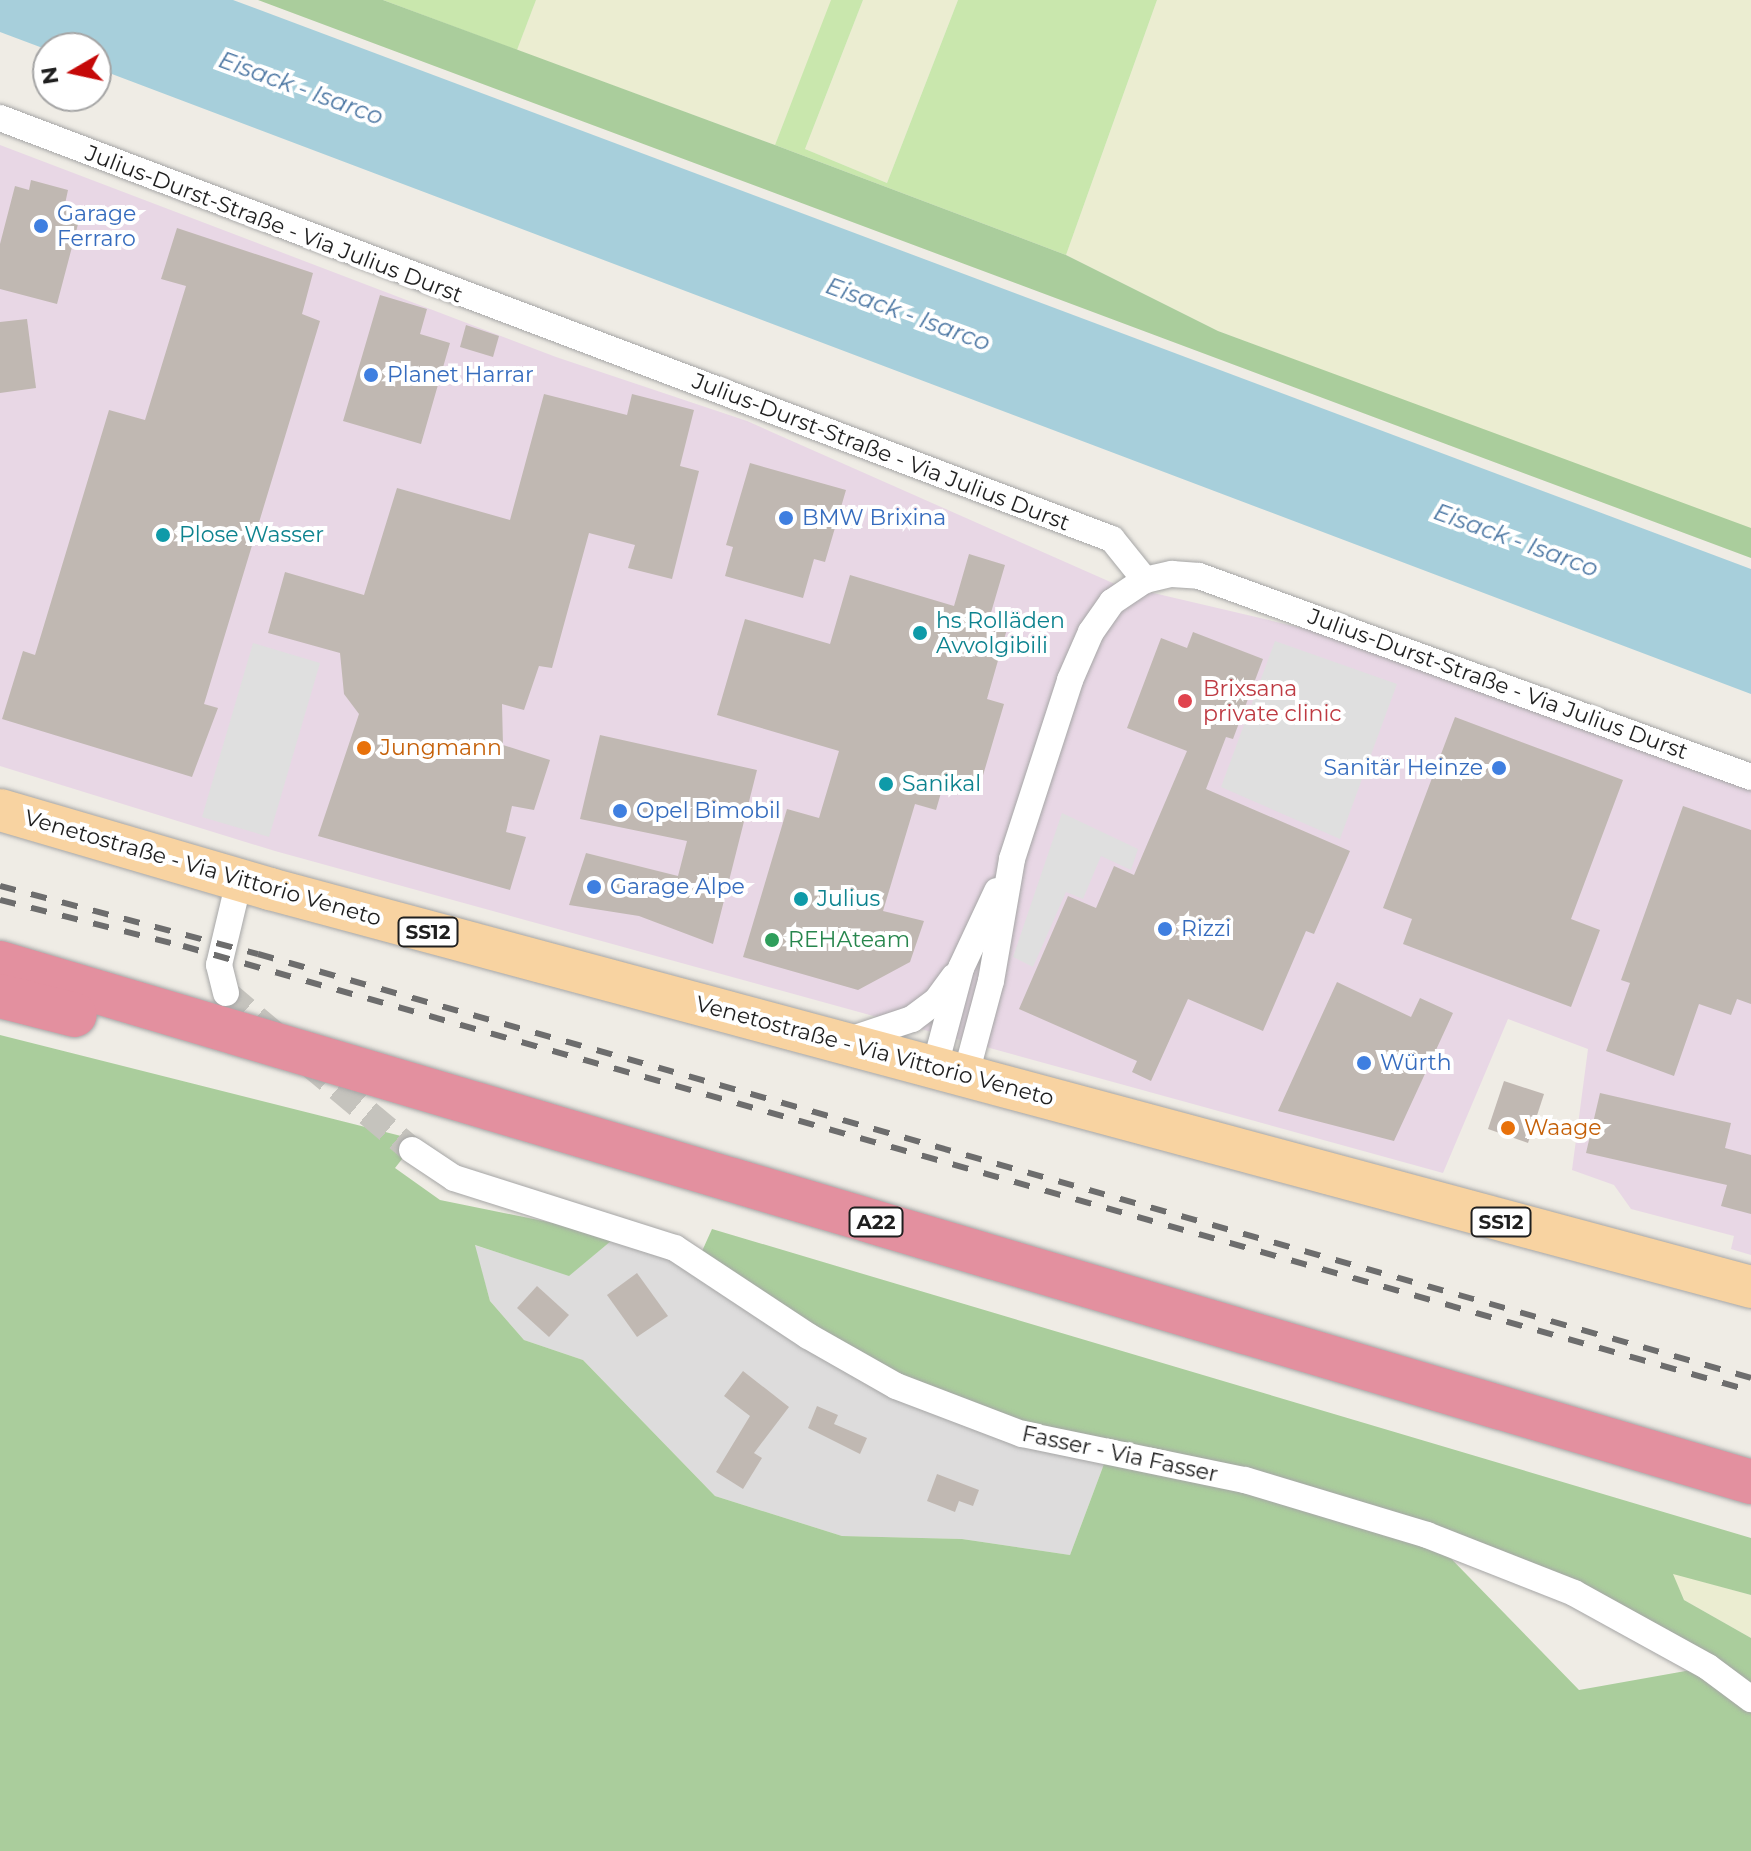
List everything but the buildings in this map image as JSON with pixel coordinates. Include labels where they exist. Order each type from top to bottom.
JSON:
[{"type":"highway","name":"A22","points":[[0,963],[1751,1482]]},
{"type":"highway","name":"A22","points":[[0,996],[1751,1512]]},
{"type":"main road","name":"Venetostraße - Via Vittorio Veneto","points":[[0,810],[239,881],[1751,1287]]},
{"type":"street","name":"Julius-Durst-Straße - Via Julius Durst","points":[[0,118],[1112,539],[1145,580],[1199,576],[1751,777]]},
{"type":"street","points":[[843,1042],[912,1019],[937,1000],[961,968],[1012,859],[1070,680],[1091,632],[1112,602],[1145,580]]},
{"type":"street","points":[[951,1070],[991,981],[1012,859]]},
{"type":"street","points":[[226,993],[219,965],[239,881]]},
{"type":"street","points":[[951,1070],[961,968]]},
{"type":"street","name":"Fasser - Via Fasser","points":[[412,1150],[454,1178],[675,1248],[808,1336],[896,1386],[1022,1434],[1245,1480],[1427,1535],[1574,1593],[1708,1667],[1751,1699]]},
{"type":"shaded area","points":[[0,145],[556,357],[747,421],[1115,584],[1426,657],[1751,770],[1751,1255],[1731,1249],[1734,1236],[1631,1209],[1614,1185],[1572,1170],[1588,1049],[1508,1019],[1443,1173],[275,851],[0,766]]},
{"type":"shaded area","points":[[1275,641],[1397,684],[1340,839],[1221,787]]},
{"type":"shaded area","points":[[253,643],[320,663],[269,837],[202,817]]},
{"type":"shaded area","points":[[1062,813],[1138,849],[1131,870],[1101,856],[1083,899],[1066,892],[1033,967],[1013,957]]},
{"type":"shaded area","points":[[617,1236],[1107,1456],[1070,1555],[962,1539],[842,1536],[715,1496],[583,1360],[524,1340],[490,1301],[474,1245],[569,1275]]},
{"type":"green space","points":[[258,0],[383,0],[775,145],[1066,255],[1218,331],[1751,528],[1751,558]]},
{"type":"green space","points":[[383,0],[536,0],[517,50]]},
{"type":"green space","points":[[536,0],[832,0],[775,145],[517,50]]},
{"type":"green space","points":[[831,0],[863,0],[805,149],[887,183],[958,0],[1157,0],[1066,255],[775,145]]},
{"type":"green space","points":[[863,0],[958,0],[887,183],[805,149]]},
{"type":"green space","points":[[1157,0],[1751,0],[1751,531],[1218,331],[1066,255]]},
{"type":"green space","points":[[0,1035],[417,1140],[395,1168],[440,1200],[617,1236],[569,1276],[475,1245],[490,1301],[524,1340],[583,1360],[715,1496],[842,1536],[962,1539],[1070,1555],[1107,1456],[1022,1434],[896,1386],[808,1336],[698,1260],[712,1229],[1751,1538],[1751,1595],[1673,1574],[1684,1600],[1751,1638],[1751,1691],[1709,1666],[1574,1593],[1429,1536],[1579,1690],[1708,1667],[1751,1699],[1751,1851],[0,1851]]},
{"type":"green space","points":[[1672,1573],[1751,1595],[1751,1638],[1684,1600]]},
{"type":"water","name":"Eisack - Isarco","points":[[0,0],[233,0],[1751,569],[1751,694],[112,74],[112,32],[32,32],[32,44],[0,32]]},
{"type":"tunnel","points":[[226,993],[278,1037]]},
{"type":"tunnel","points":[[308,1063],[412,1150]]},
{"type":"railway","points":[[0,886],[258,954],[1751,1378]]},
{"type":"railway","points":[[0,900],[183,946],[1751,1391]]},
{"type":"place","name":"Garage Ferraro","points":[[41,226]]},
{"type":"place","name":"Planet Harrar","points":[[371,375]]},
{"type":"place","name":"BMW Brixina","points":[[786,518]]},
{"type":"place","name":"Plose Wasser","points":[[163,535]]},
{"type":"place","name":"hs Rolläden Avvolgibili","points":[[920,633]]},
{"type":"place","name":"Brixsana private clinic","points":[[1185,701]]},
{"type":"place","name":"Jungmann","points":[[364,748]]},
{"type":"place","name":"Sanitär Heinze","points":[[1499,768]]},
{"type":"place","name":"Sanikal","points":[[886,784]]},
{"type":"place","name":"Opel Bimobil","points":[[620,811]]},
{"type":"place","name":"Garage Alpe","points":[[594,887]]},
{"type":"place","name":"Julius","points":[[801,899]]},
{"type":"place","name":"Rizzi","points":[[1165,929]]},
{"type":"place","name":"REHAteam","points":[[772,940]]},
{"type":"place","name":"Würth","points":[[1364,1063]]},
{"type":"place","name":"Waage","points":[[1508,1128]]}]
